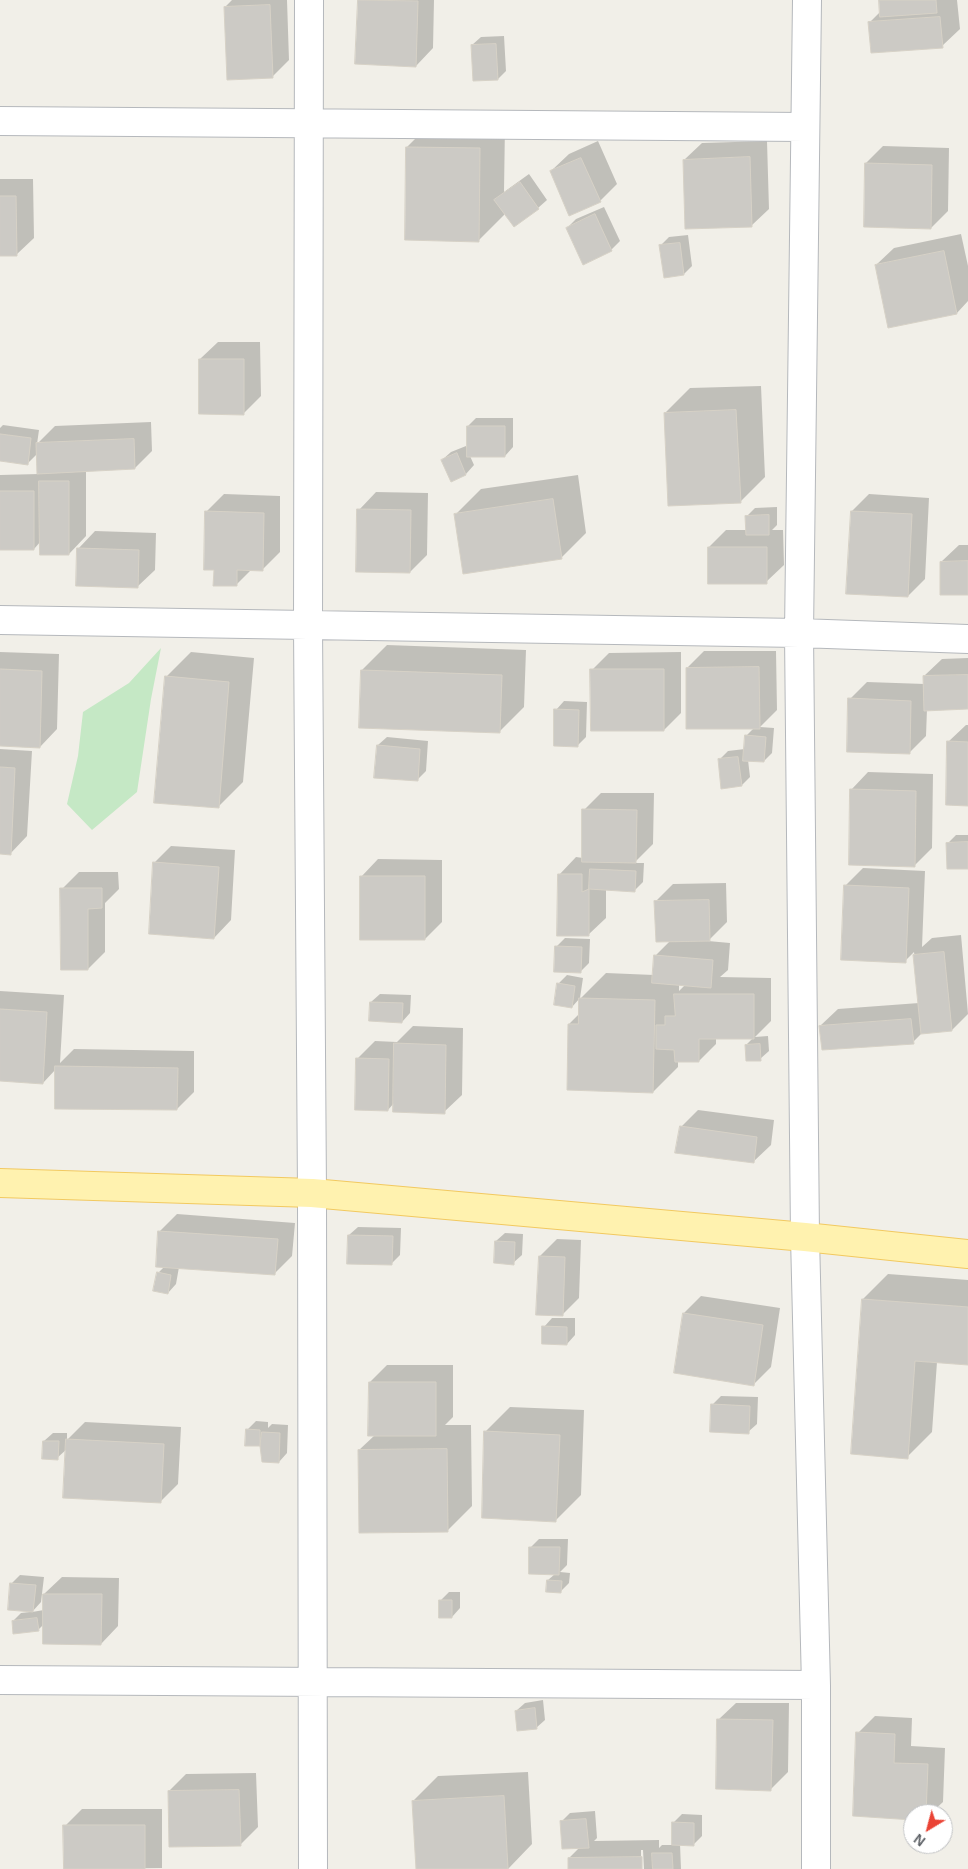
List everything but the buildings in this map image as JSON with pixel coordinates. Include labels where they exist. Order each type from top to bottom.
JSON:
[{"type":"main road","points":[[0,1183],[312,1194],[805,1237],[968,1254]]},
{"type":"street","points":[[309,0],[308,626],[314,1682],[313,1869]]},
{"type":"street","points":[[806,0],[799,633],[805,1237],[816,1685],[816,1869]]},
{"type":"street","points":[[0,121],[805,127]]},
{"type":"street","points":[[0,620],[799,633],[968,639]]},
{"type":"street","points":[[0,1680],[816,1685]]},
{"type":"green space","points":[[161,648],[137,792],[92,830],[67,804],[78,756],[83,712],[129,683]]}]
